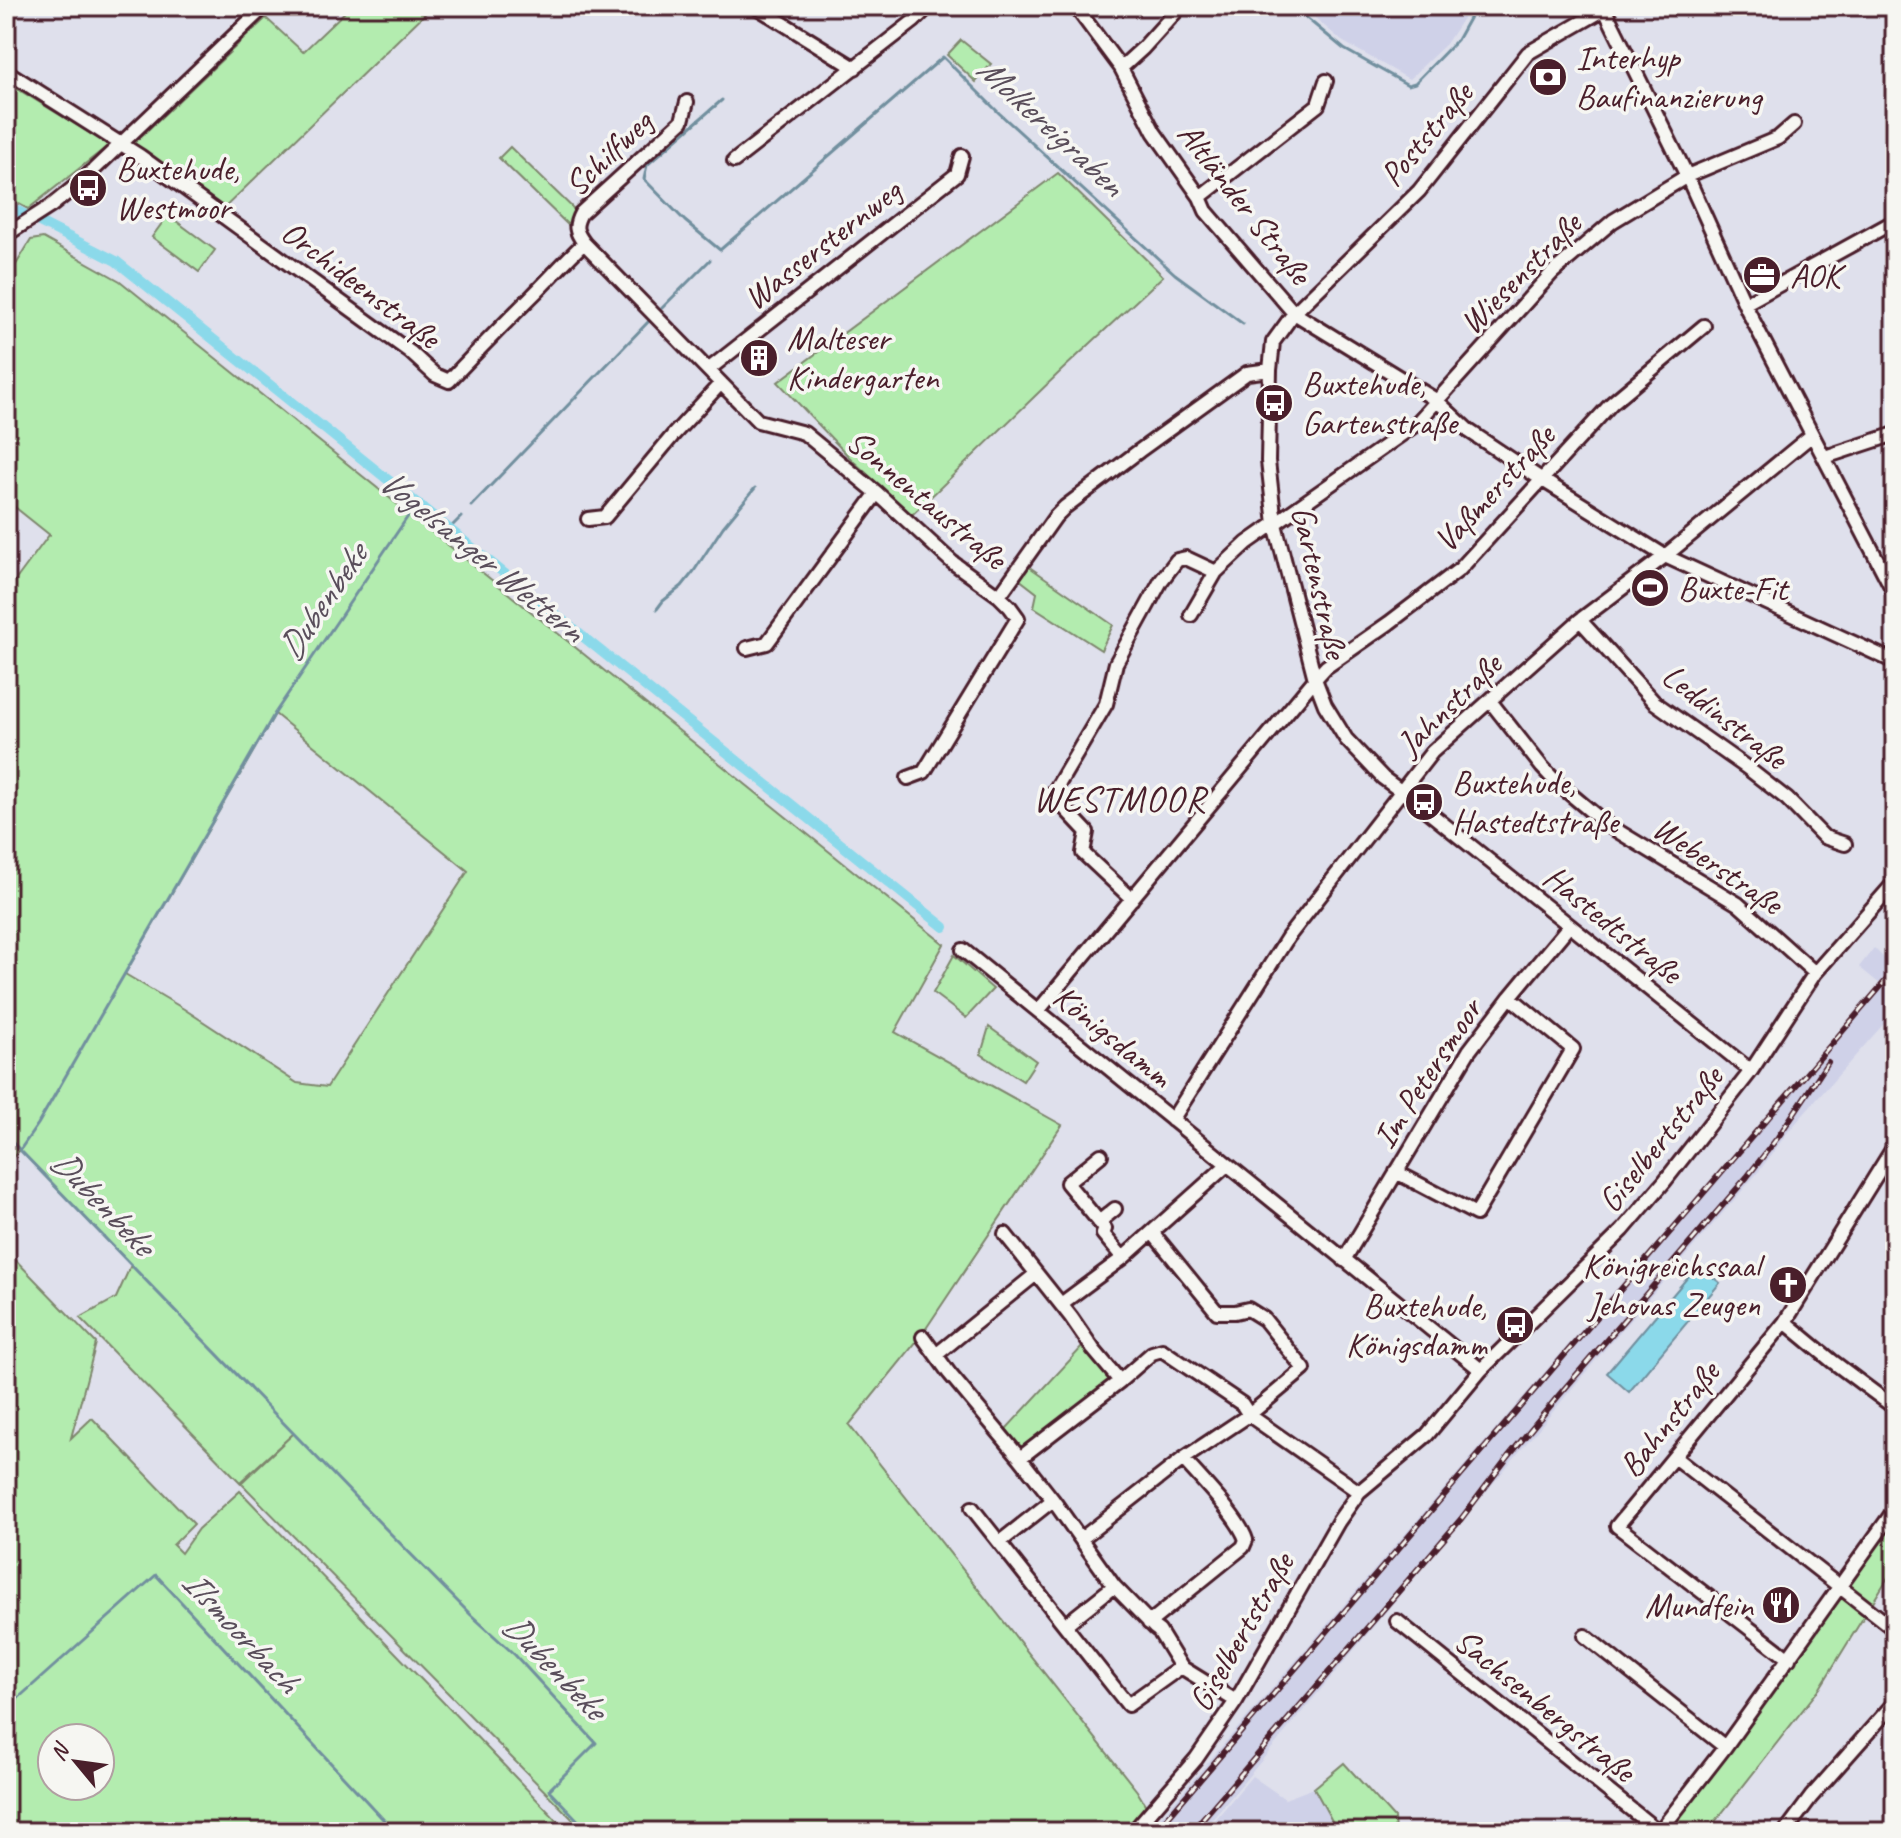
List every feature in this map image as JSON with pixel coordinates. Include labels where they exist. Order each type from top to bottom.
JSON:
[{"type":"street","points":[[6,235],[36,217],[82,181],[265,6]]},
{"type":"street","points":[[755,6],[855,68]]},
{"type":"street","points":[[734,161],[855,68],[929,6]]},
{"type":"street","name":"Altländer Straße","points":[[1075,6],[1121,68],[1154,132],[1200,197],[1206,211],[1294,313],[1436,400],[1469,431],[1665,556],[1895,662]]},
{"type":"street","points":[[1121,68],[1181,6]]},
{"type":"street","points":[[1606,7],[1746,303],[1895,594]]},
{"type":"street","name":"Poststraße","points":[[1294,313],[1419,191],[1528,53],[1606,7]]},
{"type":"street","points":[[6,71],[120,144]]},
{"type":"street","points":[[1200,197],[1318,105],[1326,81]]},
{"type":"street","name":"Schilfweg","points":[[584,243],[576,232],[575,224],[581,213],[682,121],[687,102]]},
{"type":"street","name":"Wiesenstraße","points":[[1191,615],[1216,572],[1247,543],[1415,425],[1552,273],[1613,221],[1687,176],[1778,138],[1794,124]]},
{"type":"street","name":"Orchideenstraße","points":[[120,144],[410,352],[435,375],[449,381],[584,243]]},
{"type":"street","name":"Wassersternweg","points":[[708,370],[957,174],[962,156]]},
{"type":"street","points":[[1746,303],[1895,221]]},
{"type":"street","points":[[584,243],[721,383],[605,517],[588,519]]},
{"type":"street","name":"Gartenstraße","points":[[1038,1011],[1315,679],[1275,524],[1268,461],[1273,342],[1294,313]]},
{"type":"street","name":"Vaßmerstraße","points":[[1315,679],[1326,667],[1460,569],[1612,403],[1704,326]]},
{"type":"street","name":"Sonnentaustraße","points":[[721,383],[758,421],[804,433],[877,493],[952,562],[999,596],[1065,507],[1247,373],[1270,370]]},
{"type":"street","points":[[1825,457],[1895,434]]},
{"type":"street","name":"Jahnstraße","points":[[1172,1120],[1288,937],[1432,752],[1580,620],[1665,556],[1812,435]]},
{"type":"street","points":[[747,648],[767,643],[877,493]]},
{"type":"street","points":[[1132,899],[1083,853],[1087,832],[1056,799],[1054,792],[1106,704],[1120,655],[1161,581],[1177,560],[1186,558],[1216,572]]},
{"type":"street","points":[[908,778],[924,772],[1018,618],[999,596]]},
{"type":"street","name":"Leddinstraße","points":[[1580,620],[1654,702],[1787,799],[1824,837],[1845,844]]},
{"type":"street","name":"Hastedtstraße","points":[[1315,679],[1325,705],[1346,739],[1383,778],[1751,1071]]},
{"type":"street","name":"Weberstraße","points":[[1490,701],[1542,767],[1596,816],[1738,904],[1815,973]]},
{"type":"street","name":"Giselbertstraße","points":[[1133,1832],[1196,1759],[1236,1701],[1338,1522],[1359,1492],[1427,1435],[1481,1370],[1623,1230],[1751,1071],[1815,973],[1895,882]]},
{"type":"street","name":"Im Petersmoor","points":[[1344,1260],[1469,1051],[1569,926]]},
{"type":"street","name":"Königsdamm","points":[[963,950],[1481,1370]]},
{"type":"street","points":[[1396,1172],[1476,1214],[1573,1049],[1510,997]]},
{"type":"street","name":"Bahnstraße","points":[[1789,1659],[1617,1526],[1785,1322],[1890,1165],[1895,1145]]},
{"type":"street","points":[[1101,1155],[1067,1183],[1105,1229],[1103,1234],[1123,1258]]},
{"type":"street","points":[[1061,1304],[1123,1258],[1227,1165]]},
{"type":"street","points":[[1099,1222],[1115,1209]]},
{"type":"street","points":[[1081,1539],[1183,1459],[1249,1415],[1304,1369],[1264,1319],[1248,1309],[1217,1312],[1152,1232]]},
{"type":"street","points":[[1005,1234],[1120,1381]]},
{"type":"street","points":[[936,1355],[1036,1274]]},
{"type":"street","points":[[1785,1322],[1895,1408]]},
{"type":"street","points":[[923,1337],[1053,1500],[1114,1586],[1159,1631],[1181,1667],[1236,1701]]},
{"type":"street","points":[[1020,1458],[1152,1353],[1162,1350],[1242,1404],[1249,1415],[1359,1492]]},
{"type":"street","points":[[1674,1457],[1895,1630]]},
{"type":"street","points":[[1149,1623],[1243,1547],[1246,1540],[1217,1498],[1183,1459]]},
{"type":"street","points":[[1000,1542],[1053,1500]]},
{"type":"street","points":[[972,1508],[1128,1705],[1181,1667]]},
{"type":"street","points":[[1659,1832],[1725,1747],[1895,1509]]},
{"type":"street","points":[[1065,1625],[1114,1586]]},
{"type":"street","name":"Sachsenbergstraße","points":[[1397,1621],[1659,1832]]},
{"type":"street","points":[[1585,1636],[1725,1747]]},
{"type":"street","points":[[1785,1832],[1811,1797],[1895,1702]]},
{"type":"shaded area","points":[[1306,6],[1471,6],[1446,44],[1409,79],[1342,41]]},
{"type":"shaded area","points":[[1874,948],[1892,966],[1895,963],[1895,1011],[1788,1132],[1760,1170],[1611,1342],[1202,1832],[1148,1832],[1880,984],[1859,967]]},
{"type":"shaded area","points":[[1252,1776],[1285,1799],[1314,1788],[1338,1832],[1205,1832]]},
{"type":"green space","points":[[351,6],[433,6],[218,214],[134,143],[266,18],[303,52]]},
{"type":"green space","points":[[961,40],[991,64],[976,82],[947,55]]},
{"type":"green space","points":[[6,82],[109,145],[28,209],[6,197]]},
{"type":"green space","points":[[510,147],[579,214],[568,225],[499,158]]},
{"type":"green space","points":[[1058,173],[1163,276],[912,515],[853,461],[778,382]]},
{"type":"green space","points":[[168,215],[215,250],[199,272],[152,237]]},
{"type":"green space","points":[[43,238],[120,281],[944,944],[895,1032],[1062,1125],[921,1336],[849,1425],[1137,1791],[1146,1806],[1124,1832],[585,1832],[241,1483],[294,1433],[240,1482],[80,1318],[116,1298],[131,1265],[20,1150],[6,1164],[6,593],[51,536],[6,500],[6,281],[31,240]],"holes":[[[275,714],[468,871],[327,1087],[297,1083],[125,974]]]},
{"type":"green space","points":[[1028,566],[1113,625],[1101,650],[1034,607],[1037,593],[1019,579]]},
{"type":"green space","points":[[954,955],[993,989],[966,1018],[933,993]]},
{"type":"green space","points":[[989,1027],[1036,1061],[1023,1081],[981,1054]]},
{"type":"green space","points":[[6,1250],[96,1343],[71,1438],[92,1418],[194,1524],[173,1545],[181,1553],[198,1529],[240,1491],[568,1832],[6,1832]]},
{"type":"green space","points":[[1083,1346],[1111,1382],[1024,1451],[1006,1429]]},
{"type":"green space","points":[[1895,1517],[1895,1566],[1820,1688],[1707,1832],[1664,1832]]},
{"type":"green space","points":[[1344,1763],[1394,1818],[1395,1832],[1338,1832],[1314,1788]]},
{"type":"water","points":[[1698,1265],[1720,1283],[1629,1392],[1607,1373]]},
{"type":"waterway","points":[[1292,6],[1344,49],[1408,85],[1415,83],[1457,40],[1476,6]]},
{"type":"waterway","name":"Molkereigraben","points":[[722,100],[647,165],[644,179],[685,221],[720,250],[943,57],[999,113],[1175,274],[1243,324]]},
{"type":"waterway","name":"Vogelsanger Wettern","points":[[6,205],[116,261],[944,927]]},
{"type":"waterway","name":"Molkereigraben","points":[[662,308],[710,260]]},
{"type":"waterway","name":"Molkereigraben","points":[[471,506],[649,321]]},
{"type":"waterway","points":[[657,609],[682,586],[755,488]]},
{"type":"waterway","name":"Dubenbeke","points":[[417,503],[275,713],[38,1124],[20,1150],[384,1527],[515,1655],[596,1743],[549,1790],[589,1832]]},
{"type":"waterway","name":"Molkereigraben","points":[[449,529],[461,517]]},
{"type":"waterway","points":[[6,1136],[20,1150]]},
{"type":"waterway","name":"Ilsmoorbach","points":[[6,1709],[156,1575],[395,1832]]},
{"type":"railway","points":[[1155,1832],[1895,970]]},
{"type":"railway","points":[[1191,1832],[1461,1519],[1560,1394],[1747,1177],[1828,1062]]},
{"type":"place","name":"Interhyp Baufinanzierung","points":[[1548,77]]},
{"type":"place","name":"Buxtehude, Westmoor","points":[[88,188]]},
{"type":"place","name":"AOK","points":[[1762,275]]},
{"type":"place","name":"Malteser Kindergarten","points":[[759,358]]},
{"type":"place","name":"Buxtehude, Gartenstraße","points":[[1274,403]]},
{"type":"place","name":"Buxte-Fit","points":[[1650,588]]},
{"type":"place","name":"Buxtehude, Hastedtstraße","points":[[1424,802]]},
{"type":"place","name":"Königreichssaal Jehovas Zeugen","points":[[1788,1285]]},
{"type":"place","name":"Buxtehude, Königsdamm","points":[[1515,1325]]},
{"type":"place","name":"Mundfein","points":[[1781,1605]]},
{"type":"district","name":"WESTMOOR","points":[[1120,799]]}]
